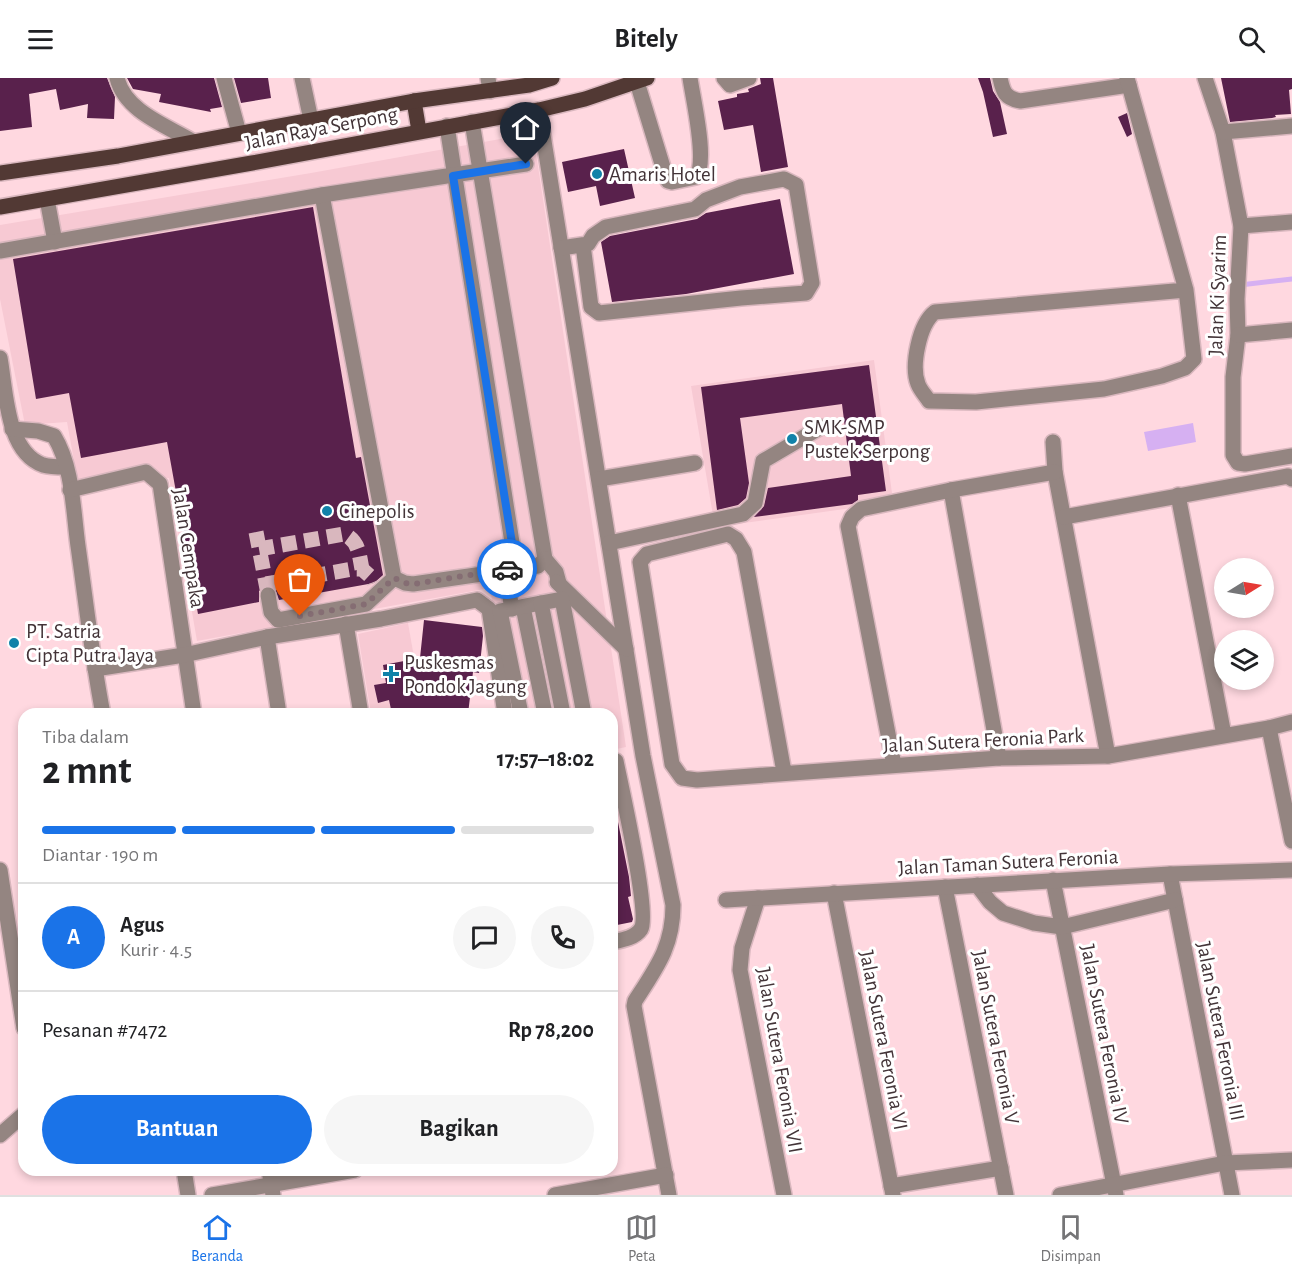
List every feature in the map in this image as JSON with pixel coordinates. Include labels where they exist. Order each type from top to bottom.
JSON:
[{"type":"main road","name":"Jalan Raya Serpong","points":[[0,173],[118,156],[414,101],[489,84],[529,85],[552,78]]},
{"type":"main road","name":"Jalan Raya Serpong","points":[[0,207],[539,110],[585,99],[642,80]]},
{"type":"main road","points":[[414,101],[419,131]]},
{"type":"street","points":[[117,78],[129,101],[139,110],[192,141]]},
{"type":"street","points":[[224,78],[239,133]]},
{"type":"street","points":[[302,78],[311,120]]},
{"type":"street","points":[[642,80],[666,177],[672,182],[696,177],[701,172],[702,157],[690,78]]},
{"type":"street","points":[[724,78],[730,86],[749,78]]},
{"type":"street","points":[[1000,78],[1008,98],[1020,101],[1128,82],[1186,290],[1194,359],[1185,368],[1162,376],[1104,389],[976,402],[929,400],[918,384],[916,357],[923,326],[928,317],[935,312],[1186,290]]},
{"type":"street","name":"Jalan Ki Syarim","points":[[1204,78],[1223,132],[1241,226],[1237,299],[1238,335],[1233,377],[1233,455],[1238,462],[1245,464],[1292,456]]},
{"type":"street","points":[[539,110],[644,756],[673,905],[673,923],[663,957],[634,1005],[669,1195]]},
{"type":"street","points":[[472,122],[541,562]]},
{"type":"street","points":[[447,126],[510,568],[544,708]]},
{"type":"street","points":[[1223,132],[1292,126]]},
{"type":"street","points":[[0,251],[322,195],[526,164]]},
{"type":"street","points":[[561,248],[588,244],[601,229],[606,227],[695,209],[706,200],[740,187],[784,179],[796,185],[812,283],[806,293],[599,314],[591,307],[583,245]]},
{"type":"street","points":[[322,195],[384,583]]},
{"type":"street","points":[[47,199],[55,242]]},
{"type":"street","points":[[1241,226],[1292,222]]},
{"type":"street","points":[[1238,335],[1292,330]]},
{"type":"street","points":[[0,358],[12,429],[21,449],[32,460],[44,466],[66,467]]},
{"type":"street","points":[[609,543],[743,514],[754,503],[763,462],[821,427]]},
{"type":"street","points":[[12,429],[38,430],[54,435],[61,448],[70,490],[94,669],[102,708]]},
{"type":"street","points":[[1053,442],[1055,472],[1108,756]]},
{"type":"street","points":[[599,479],[695,463]]},
{"type":"street","name":"Jalan Cempaka","points":[[70,490],[146,472],[160,484],[193,708]]},
{"type":"street","points":[[894,765],[849,526],[852,517],[861,509],[951,490],[1055,472]]},
{"type":"street","points":[[1064,517],[1288,476],[1292,478]]},
{"type":"street","points":[[951,490],[999,758]]},
{"type":"street","points":[[1179,495],[1224,735]]},
{"type":"street","name":"Jalan Sutera Feronia Park","points":[[784,772],[744,552],[736,539],[728,534],[647,554],[640,562],[672,764],[682,778],[697,780],[999,758],[1108,756],[1292,722]]},
{"type":"street","points":[[268,595],[272,612],[278,620],[366,604],[384,583],[414,584],[541,562],[556,572],[559,583],[626,649]]},
{"type":"street","points":[[519,708],[500,611],[562,599],[583,708]]},
{"type":"street","points":[[94,669],[184,655],[267,637],[477,600],[489,609],[503,708]]},
{"type":"street","points":[[541,603],[562,708]]},
{"type":"street","points":[[346,624],[360,708]]},
{"type":"street","points":[[267,637],[278,708]]},
{"type":"street","points":[[512,670],[573,658]]},
{"type":"street","points":[[1269,728],[1292,841]]},
{"type":"street","points":[[618,760],[644,756]]},
{"type":"street","points":[[618,781],[641,896],[643,921],[641,929],[633,937],[618,941]]},
{"type":"street","points":[[0,870],[3,912],[18,995]]},
{"type":"street","name":"Jalan Taman Sutera Feronia","points":[[726,900],[1053,880],[1292,870]]},
{"type":"street","name":"Jalan Sutera Feronia III","points":[[1170,874],[1232,1195]]},
{"type":"street","name":"Jalan Sutera Feronia IV","points":[[1053,880],[1115,1190]]},
{"type":"street","points":[[978,885],[990,902],[1003,913],[1034,923],[1062,927],[1175,900]]},
{"type":"street","name":"Jalan Sutera Feronia V","points":[[945,887],[1006,1195]]},
{"type":"street","name":"Jalan Sutera Feronia VI","points":[[834,893],[892,1191]]},
{"type":"street","name":"Jalan Sutera Feronia VII","points":[[758,898],[742,948],[740,970],[784,1195]]},
{"type":"street","points":[[0,1135],[18,1119]]},
{"type":"street","points":[[1060,1195],[1115,1190],[1225,1163],[1292,1160]]},
{"type":"street","points":[[892,1191],[1001,1168]]},
{"type":"street","points":[[555,1195],[666,1175]]},
{"type":"street","points":[[185,1176],[188,1195]]},
{"type":"street","points":[[212,1195],[271,1183],[325,1176]]},
{"type":"shaded area","points":[[533,133],[626,747],[618,749],[618,708],[510,708],[490,588],[197,641],[169,478],[80,494],[67,422],[25,425],[0,299],[0,225]]},
{"type":"shaded area","name":"SMK-SMP Pustek Serpong","points":[[874,360],[892,493],[859,507],[715,527],[691,386]]},
{"type":"shaded area","points":[[1193,423],[1196,442],[1148,451],[1144,432]]},
{"type":"shaded area","name":"Puskesmas Pondok Jagung","points":[[408,623],[423,708],[370,708],[358,634]]},
{"type":"building","points":[[0,78],[107,78],[115,97],[114,119],[87,118],[88,104],[60,110],[56,89],[29,94],[32,127],[0,131]]},
{"type":"building","points":[[127,78],[214,78],[222,107],[210,109],[211,112],[159,102],[161,94],[133,89]]},
{"type":"building","points":[[234,78],[268,78],[271,98],[241,103]]},
{"type":"building","points":[[760,78],[773,78],[788,167],[761,172],[753,125],[724,130],[718,101],[749,92],[748,89],[761,84]]},
{"type":"building","points":[[978,78],[990,78],[993,91],[1000,102],[1007,134],[993,137]]},
{"type":"building","points":[[1221,78],[1292,78],[1292,89],[1289,90],[1291,114],[1230,122]]},
{"type":"building","points":[[1127,113],[1132,134],[1127,137],[1118,117]]},
{"type":"building","name":"Amaris Hotel","points":[[624,149],[635,198],[600,206],[596,186],[568,192],[562,162]]},
{"type":"building","points":[[780,199],[794,274],[686,294],[612,302],[601,242],[610,236],[697,219],[706,213]]},
{"type":"building","points":[[313,207],[356,458],[361,457],[383,575],[374,583],[279,600],[275,588],[266,586],[259,591],[259,602],[198,614],[167,442],[81,458],[69,393],[36,399],[13,259]]},
{"type":"building","points":[[869,365],[886,491],[858,495],[858,500],[852,504],[754,517],[764,506],[768,488],[851,476],[842,404],[740,418],[749,483],[746,498],[738,505],[717,510],[701,387]]},
{"type":"building","points":[[424,620],[482,627],[479,673],[473,672],[469,708],[391,708],[389,700],[378,703],[374,685],[386,683],[383,665],[420,658]]},
{"type":"building","points":[[618,822],[629,877],[631,896],[628,897],[632,922],[618,925]]},
{"type":"waterway","points":[[1240,285],[1292,279]]},
{"type":"tunnel","points":[[256,532],[268,594]]},
{"type":"tunnel","points":[[259,549],[344,534],[353,540],[359,553],[362,569]]},
{"type":"tunnel","points":[[266,584],[353,569],[362,569],[374,583]]},
{"type":"way so far","points":[[300,616],[366,604],[394,578],[414,584],[507,569]]},
{"type":"place","name":"Amaris Hotel","points":[[597,174]]},
{"type":"place","name":"SMK-SMP Pustek Serpong","points":[[792,439]]},
{"type":"place","name":"Cinepolis","points":[[327,511]]},
{"type":"place","name":"PT. Satria Cipta Putra Jaya","points":[[14,643]]},
{"type":"place","name":"Puskesmas Pondok Jagung","points":[[391,674]]},
{"type":"route","points":[[507,569],[516,568],[453,176],[526,164]]}]
